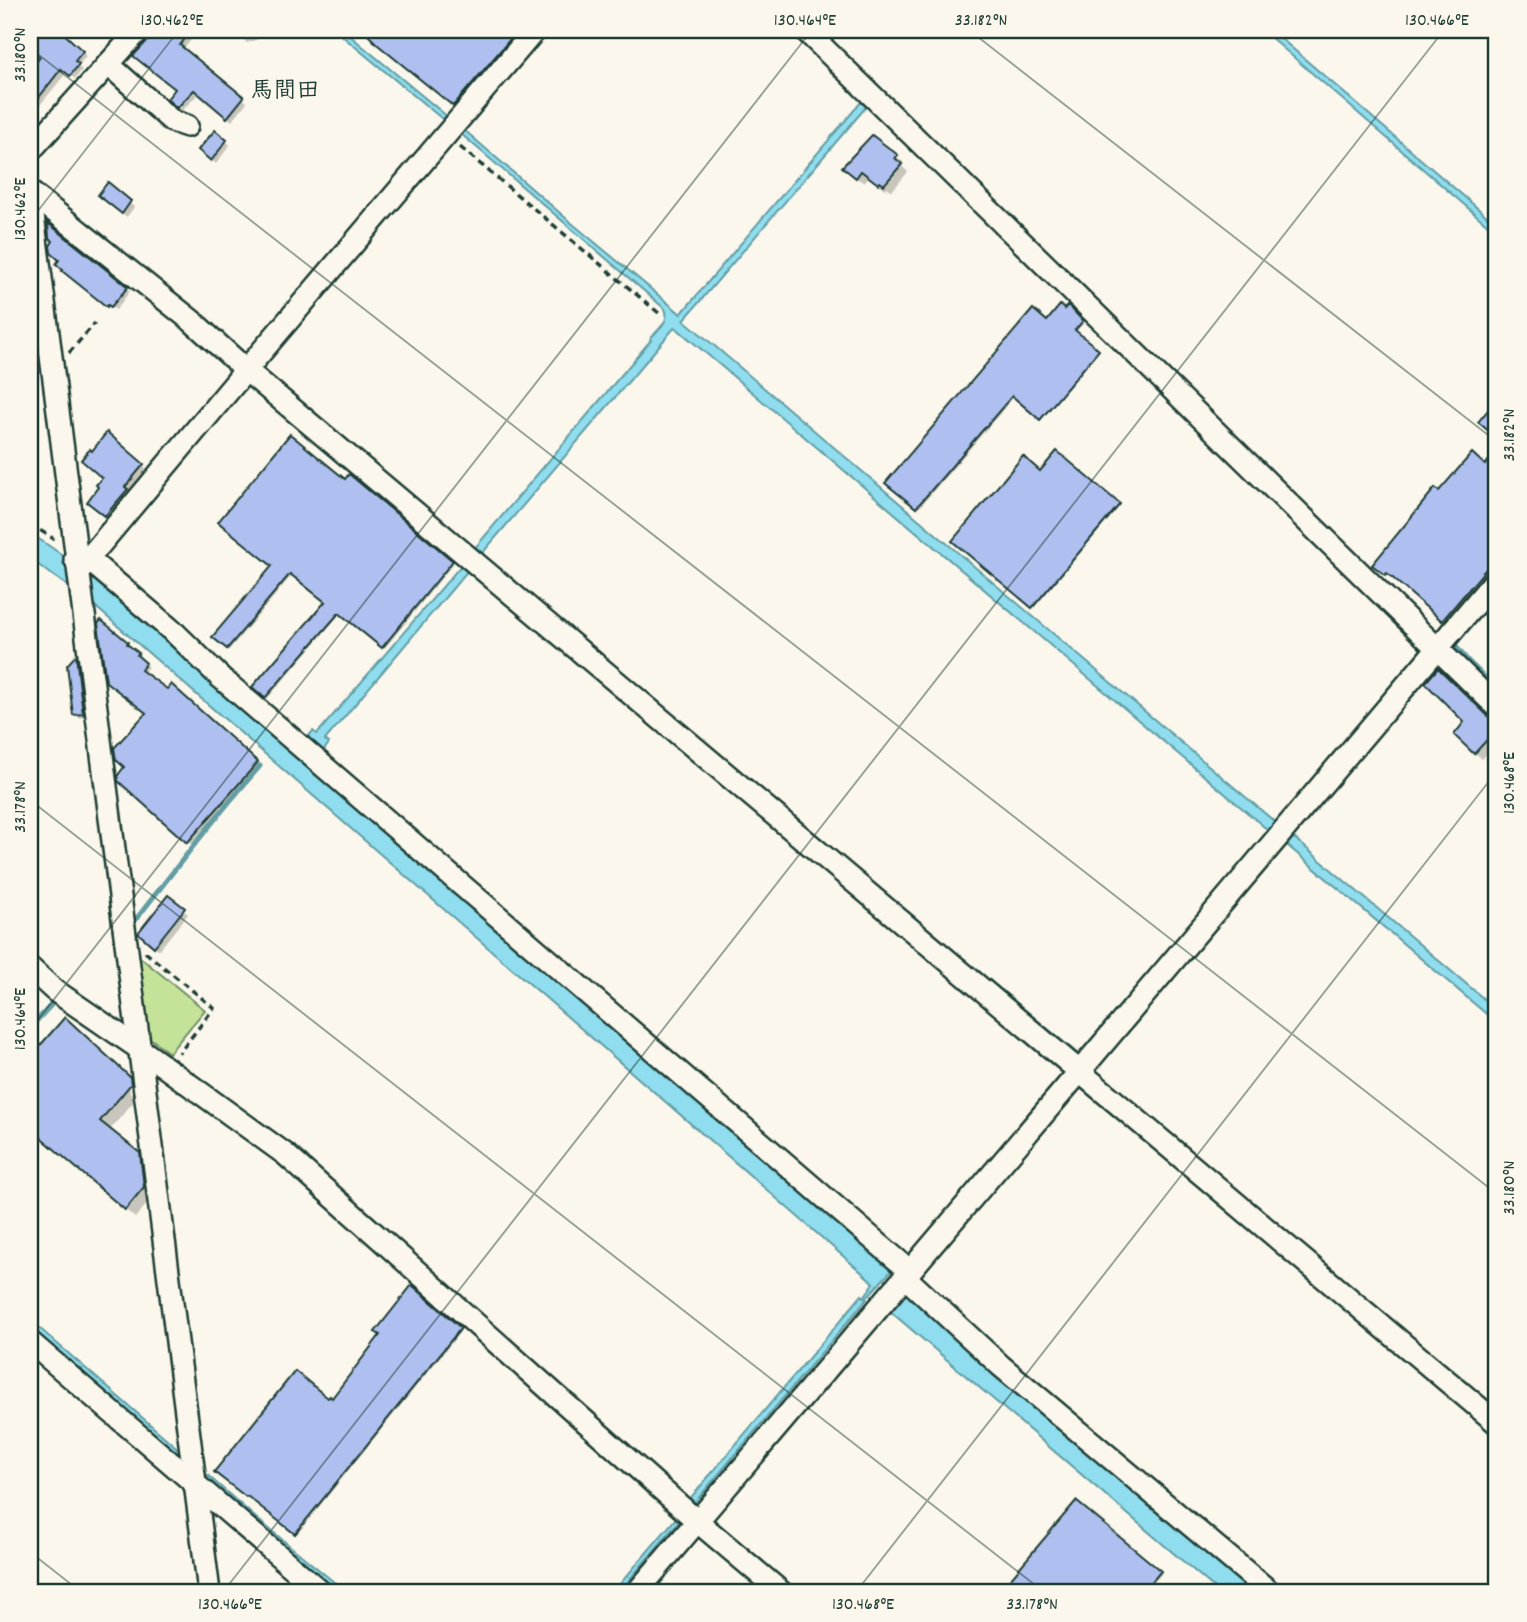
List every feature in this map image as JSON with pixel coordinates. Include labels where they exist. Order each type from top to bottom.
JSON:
[{"type":"street","points":[[30,150],[139,30]]},
{"type":"street","points":[[78,558],[246,369],[535,30]]},
{"type":"street","points":[[805,30],[1497,707]]},
{"type":"street","points":[[108,64],[172,121],[187,126]]},
{"type":"street","points":[[30,192],[192,321],[1497,1423]]},
{"type":"street","points":[[30,192],[209,1592]]},
{"type":"street","points":[[78,558],[176,634],[220,677],[905,1276],[1001,1366],[1270,1592]]},
{"type":"street","points":[[637,1592],[1497,578]]},
{"type":"street","points":[[30,968],[54,990],[285,1154],[697,1521],[781,1592]]},
{"type":"street","points":[[30,1342],[321,1592]]},
{"type":"path","points":[[446,135],[660,314]]},
{"type":"path","points":[[52,373],[95,323]]},
{"type":"path","points":[[30,524],[78,558]]},
{"type":"path","points":[[125,936],[214,1008],[166,1068]]},
{"type":"green space","points":[[136,954],[205,1010],[169,1053],[145,1034]]},
{"type":"water","points":[[335,30],[343,30],[449,118],[446,122]]},
{"type":"water","points":[[1262,30],[1271,30],[1497,225],[1497,233]]},
{"type":"water","points":[[861,102],[866,107],[684,320],[1275,822],[1269,831],[675,327],[480,556],[474,549],[651,340],[665,321],[666,313],[665,309],[460,133],[463,129],[681,314]]},
{"type":"water","points":[[30,533],[86,571],[96,573],[302,759],[893,1269],[691,1507],[688,1501],[874,1283],[90,602],[30,559]]},
{"type":"water","points":[[463,563],[470,568],[325,740],[329,743],[322,753],[306,739],[313,731],[317,734]]},
{"type":"water","points":[[1293,837],[1497,1010],[1497,1023],[1287,845]]},
{"type":"water","points":[[906,1293],[1260,1592],[1219,1592],[891,1312]]},
{"type":"water","points":[[30,1320],[184,1454],[179,1456],[30,1327]]},
{"type":"water","points":[[205,1473],[346,1592],[335,1592],[202,1477]]},
{"type":"water","points":[[677,1517],[680,1520],[619,1592],[613,1592]]},
{"type":"building","points":[[30,30],[60,30],[83,51],[75,61],[79,64],[70,76],[61,69],[30,109],[30,71],[40,57],[30,49]]},
{"type":"building","points":[[152,30],[192,30],[180,45],[244,97],[227,118],[194,90],[177,108],[167,99],[175,89],[133,56],[149,39]]},
{"type":"building","points":[[363,30],[518,30],[453,106]]},
{"type":"building","points":[[215,130],[227,140],[211,161],[198,150]]},
{"type":"building","points":[[872,135],[898,155],[895,158],[902,164],[884,185],[880,182],[878,184],[861,171],[856,178],[842,167]]},
{"type":"building","points":[[108,182],[131,201],[122,214],[98,195]]},
{"type":"building","points":[[48,223],[128,287],[111,307],[107,307],[56,264],[59,260],[51,253],[50,246],[53,241],[49,238]]},
{"type":"building","points":[[1060,305],[1064,309],[1068,305],[1083,321],[1075,330],[1099,350],[1040,420],[1012,396],[916,508],[885,483],[1033,309],[1047,321]]},
{"type":"building","points":[[1497,399],[1497,438],[1478,422]]},
{"type":"building","points":[[107,432],[144,464],[125,487],[128,489],[105,516],[87,502],[102,478],[81,460]]},
{"type":"building","points":[[290,434],[345,479],[349,474],[453,561],[382,648],[339,613],[265,698],[252,687],[325,602],[290,574],[227,649],[212,637],[272,566],[218,522]]},
{"type":"building","points":[[1497,450],[1497,556],[1442,621],[1387,573],[1385,575],[1372,565],[1435,488],[1439,491],[1472,453],[1485,465]]},
{"type":"building","points":[[1057,451],[1120,504],[1032,608],[952,541],[1023,456],[1040,471]]},
{"type":"building","points":[[101,620],[139,653],[137,655],[146,663],[141,670],[167,689],[171,684],[258,762],[187,843],[118,781],[118,775],[124,767],[116,760],[114,748],[146,713],[106,682],[98,624]]},
{"type":"building","points":[[76,655],[83,714],[73,715],[67,665]]},
{"type":"building","points":[[1438,668],[1497,722],[1497,729],[1474,754],[1454,735],[1464,722],[1425,683]]},
{"type":"building","points":[[168,895],[185,908],[154,947],[138,933]]},
{"type":"building","points":[[65,1017],[130,1077],[131,1084],[100,1121],[140,1153],[144,1187],[125,1210],[30,1128],[30,1057]]},
{"type":"building","points":[[412,1285],[461,1328],[295,1534],[214,1472],[295,1371],[328,1398],[332,1398],[380,1335],[375,1332]]},
{"type":"building","points":[[1076,1501],[1161,1571],[1143,1592],[999,1592]]},
{"type":"waterway","points":[[1454,641],[1468,661],[1497,689]]},
{"type":"waterway","points":[[134,922],[260,766]]},
{"type":"waterway","points":[[839,856],[1084,1061]]},
{"type":"waterway","points":[[30,1028],[51,1005]]},
{"type":"waterway","points":[[106,1014],[131,1029]]},
{"type":"waterway","points":[[144,1039],[167,1056]]},
{"type":"waterway","points":[[786,1585],[795,1592]]},
{"type":"district","name":"馬間田","points":[[285,89]]}]
